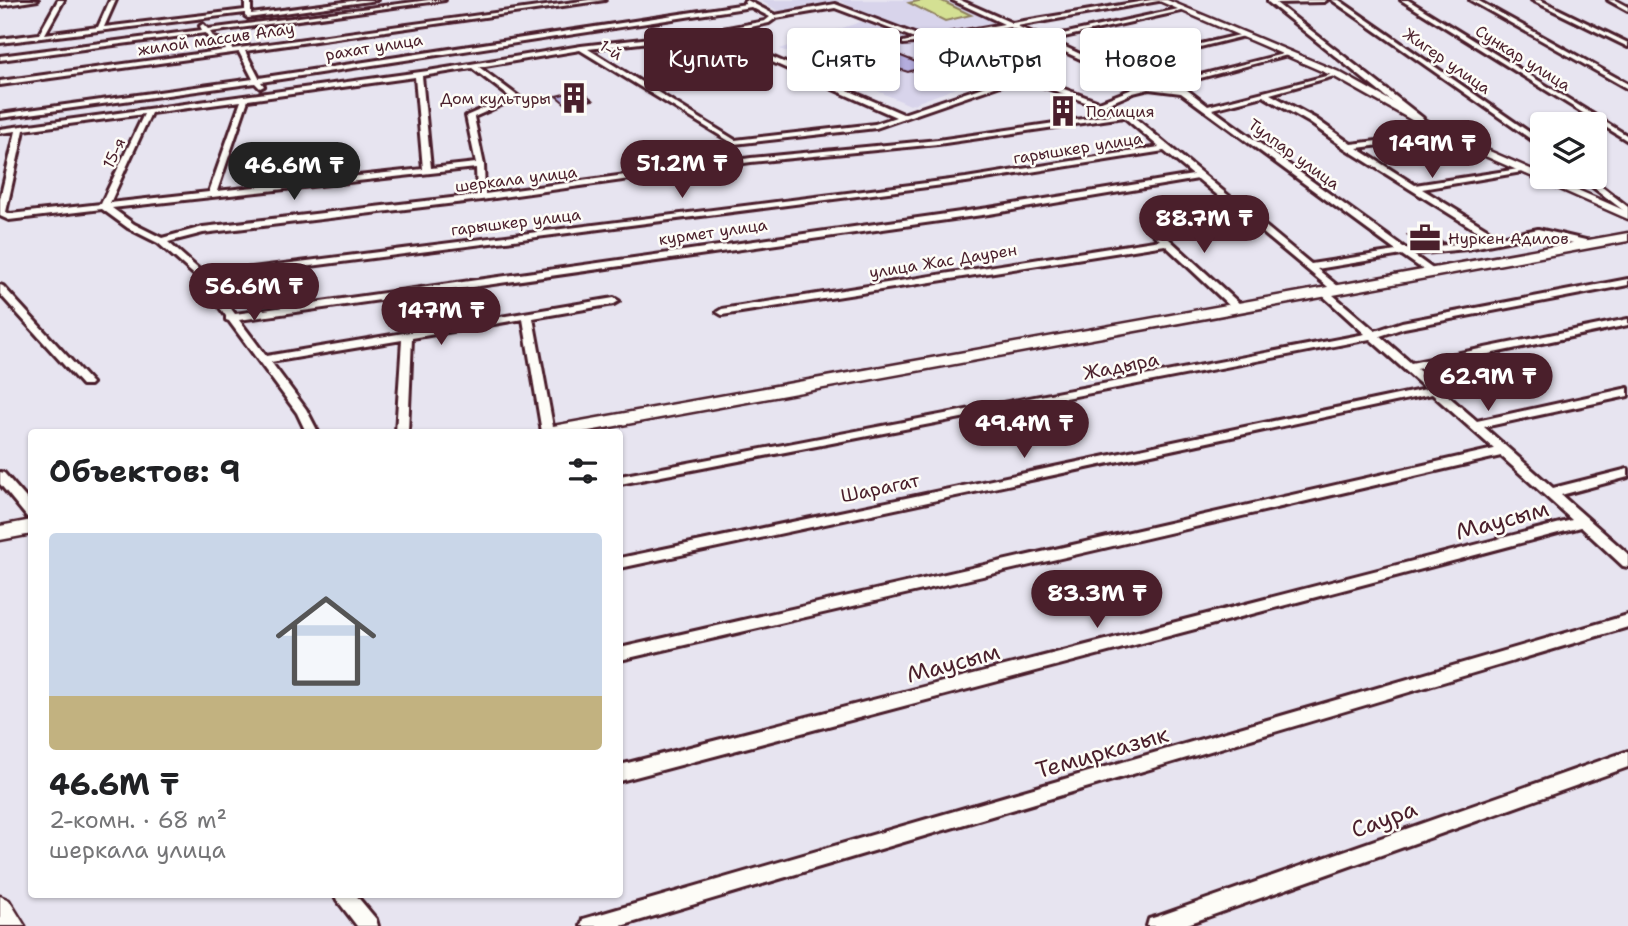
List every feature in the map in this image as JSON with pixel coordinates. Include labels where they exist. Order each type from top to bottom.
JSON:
[{"type":"main road","points":[[567,429],[1628,237]]},
{"type":"main road","points":[[0,533],[28,528]]},
{"type":"main road","points":[[0,909],[12,926]]},
{"type":"street","points":[[1,4],[35,0]]},
{"type":"street","points":[[41,36],[61,0]]},
{"type":"street","points":[[100,29],[113,0]]},
{"type":"street","points":[[248,0],[248,16],[334,2],[374,0]]},
{"type":"street","points":[[0,58],[442,0]]},
{"type":"street","name":"жилой массив Алау","points":[[0,83],[602,0]]},
{"type":"street","points":[[744,0],[774,17]]},
{"type":"street","points":[[956,0],[1016,28]]},
{"type":"street","points":[[984,28],[1161,0],[1336,74],[1445,135],[1626,213]]},
{"type":"street","points":[[1270,1],[1324,0]]},
{"type":"street","name":"Жигер улица","points":[[1335,0],[1530,137]]},
{"type":"street","name":"Сункар улица","points":[[1404,0],[1628,139]]},
{"type":"street","points":[[1473,0],[1628,87]]},
{"type":"street","points":[[1535,0],[1628,45]]},
{"type":"street","points":[[1611,0],[1628,9]]},
{"type":"street","points":[[1270,1],[1426,124]]},
{"type":"street","points":[[1097,4],[1106,8]]},
{"type":"street","name":"рахат улица","points":[[0,116],[752,5]]},
{"type":"street","points":[[737,28],[767,22],[774,17],[835,6],[914,36]]},
{"type":"street","points":[[1066,35],[1181,9]]},
{"type":"street","points":[[0,41],[248,11]]},
{"type":"street","points":[[197,17],[212,39],[226,43],[230,51]]},
{"type":"street","points":[[1201,45],[1242,35]]},
{"type":"street","points":[[0,131],[418,75],[581,48],[644,41]]},
{"type":"street","points":[[905,43],[914,41]]},
{"type":"street","name":"1-й","points":[[581,48],[734,142],[876,126],[902,117]]},
{"type":"street","points":[[241,49],[263,95]]},
{"type":"street","points":[[1201,76],[1289,53]]},
{"type":"street","points":[[773,60],[902,117],[977,91]]},
{"type":"street","points":[[474,66],[515,97],[470,116],[480,165],[481,198]]},
{"type":"street","points":[[1183,91],[1208,107],[1336,74]]},
{"type":"street","points":[[418,75],[427,172]]},
{"type":"street","points":[[1061,91],[1126,115],[1200,176],[1309,267],[1374,335],[1628,562]]},
{"type":"street","points":[[1099,105],[1130,91]]},
{"type":"street","points":[[1265,94],[1499,240]]},
{"type":"street","points":[[212,195],[244,98]]},
{"type":"street","name":"Тулпар улица","points":[[1208,107],[1432,272]]},
{"type":"street","name":"15-я","points":[[104,207],[149,110]]},
{"type":"street","name":"шеркала улица","points":[[161,241],[203,230],[481,198],[751,160],[938,142],[1126,115]]},
{"type":"street","points":[[20,128],[1,213],[4,219],[480,165]]},
{"type":"street","points":[[1349,148],[1445,135]]},
{"type":"street","name":"гарышкер улица","points":[[202,277],[966,180],[1166,148]]},
{"type":"street","points":[[0,166],[12,164]]},
{"type":"street","points":[[1416,187],[1522,170]]},
{"type":"street","name":"курмет улица","points":[[230,318],[989,211],[1200,176]]},
{"type":"street","points":[[1598,189],[1626,213]]},
{"type":"street","points":[[104,207],[131,226],[161,241],[202,277],[302,412],[310,429]]},
{"type":"street","points":[[1182,221],[1150,226],[1237,307]]},
{"type":"street","points":[[1309,267],[1545,232],[1591,244]]},
{"type":"street","name":"улица Жас Даурен","points":[[722,312],[1168,242]]},
{"type":"street","name":"Жадыра","points":[[623,479],[1374,335],[1402,325],[1628,282]]},
{"type":"street","points":[[0,288],[86,383]]},
{"type":"street","points":[[262,360],[614,302]]},
{"type":"street","points":[[528,318],[550,429]]},
{"type":"street","points":[[1410,367],[1628,322]]},
{"type":"street","points":[[402,429],[407,336]]},
{"type":"street","name":"Шарагат","points":[[623,562],[1436,390]]},
{"type":"street","points":[[1476,425],[1628,392]]},
{"type":"street","points":[[623,653],[1505,451]]},
{"type":"street","points":[[1551,493],[1628,473]]},
{"type":"street","points":[[0,476],[28,509]]},
{"type":"street","name":"Маусым","points":[[623,773],[1583,522]]},
{"type":"street","name":"Темирказык","points":[[590,926],[1628,621]]},
{"type":"street","name":"Саура","points":[[1156,926],[1628,759]]},
{"type":"street","points":[[346,898],[369,926]]},
{"type":"shaded area","points":[[759,0],[953,0],[1001,22],[977,28],[914,28],[914,32],[873,18],[840,1],[782,13]]},
{"type":"shaded area","points":[[863,21],[881,28],[842,28]]},
{"type":"shaded area","points":[[900,35],[914,41],[914,91],[948,91],[910,105],[878,91],[900,91]]},
{"type":"green space","points":[[940,0],[971,15],[945,21],[909,3]]},
{"type":"building","points":[[900,56],[914,61],[914,70],[908,72],[900,69]]},
{"type":"building","name":"Дом культуры","points":[[580,90],[593,100],[567,105],[556,96]]},
{"type":"building","name":"Нуркен Адилов","points":[[1428,231],[1443,242],[1422,245],[1408,235]]},
{"type":"place","name":"Дом культуры","points":[[574,98]]},
{"type":"place","name":"Полиция","points":[[1063,111]]},
{"type":"place","name":"Нуркен Адилов","points":[[1425,238]]}]
